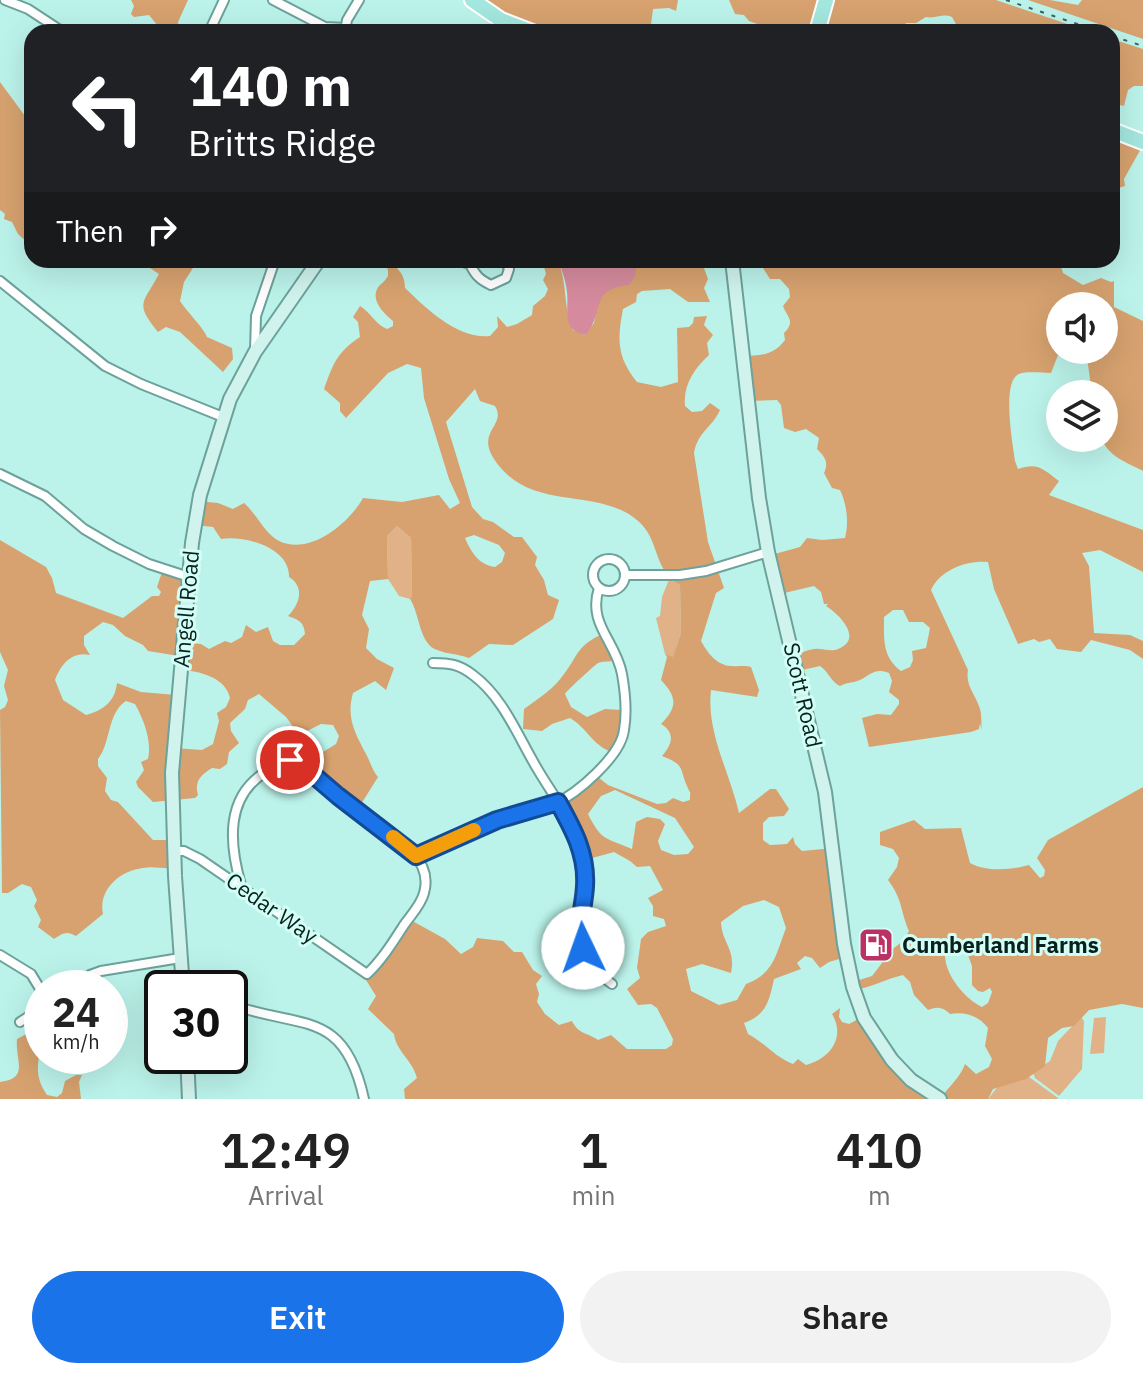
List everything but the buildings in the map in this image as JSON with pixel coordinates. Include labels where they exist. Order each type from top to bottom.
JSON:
[{"type":"main road","points":[[472,0],[495,24]]},
{"type":"main road","points":[[819,24],[826,0]]},
{"type":"main road","points":[[1120,133],[1143,142]]},
{"type":"street","points":[[5,0],[28,9],[51,24]]},
{"type":"street","points":[[213,24],[224,0]]},
{"type":"street","points":[[273,0],[315,24]]},
{"type":"street","points":[[348,24],[359,0]]},
{"type":"street","points":[[255,352],[256,316],[272,268]]},
{"type":"street","name":"Angell Road","points":[[182,970],[174,851],[173,760],[189,577],[200,495],[223,417],[255,352],[313,268]]},
{"type":"street","points":[[475,268],[477,276],[491,285],[506,278],[509,268]]},
{"type":"street","name":"Scott Road","points":[[733,268],[768,552],[822,780],[845,954],[856,999],[873,1034],[892,1060],[911,1080],[940,1099]]},
{"type":"street","points":[[0,281],[105,366],[223,417]]},
{"type":"street","points":[[0,474],[45,496],[95,536],[149,564],[189,577]]},
{"type":"street","points":[[625,575],[680,575],[706,571],[768,552]]},
{"type":"street","points":[[605,559],[619,562],[625,575],[613,591],[599,588],[594,583],[594,569],[605,559]]},
{"type":"street","points":[[241,885],[232,829],[241,796],[257,777],[290,760],[304,767],[416,856],[497,820],[558,802],[600,769],[621,742],[624,731],[622,672],[595,611],[599,588]]},
{"type":"street","points":[[433,663],[453,663],[487,688],[507,714],[558,802],[584,859],[585,887],[579,936],[591,966],[612,984]]},
{"type":"street","name":"Cedar Way","points":[[174,851],[184,851],[200,859],[241,885],[367,974],[424,895],[424,876],[416,856]]},
{"type":"street","points":[[0,955],[24,970]]},
{"type":"street","points":[[107,970],[180,958]]},
{"type":"street","points":[[248,1009],[330,1033],[344,1048],[356,1072],[364,1099]]},
{"type":"street","points":[[20,1022],[24,1019]]},
{"type":"street","points":[[188,1074],[189,1099]]},
{"type":"shaded area","points":[[131,0],[188,0],[178,24],[156,24],[149,15],[134,17],[131,14],[134,6]]},
{"type":"shaded area","points":[[476,0],[678,0],[676,11],[653,9],[651,24],[500,24],[502,22]]},
{"type":"shaded area","points":[[729,0],[996,0],[1067,24],[956,24],[952,17],[945,16],[926,17],[916,23],[905,24],[757,24],[744,15],[735,14]]},
{"type":"shaded area","points":[[1028,0],[1078,5],[1082,0],[1143,0],[1143,39],[1120,31],[1120,24],[1099,24]]},
{"type":"shaded area","points":[[1120,42],[1143,49],[1143,86],[1128,90],[1124,106],[1120,105]]},
{"type":"shaded area","points":[[0,82],[24,115],[24,240],[12,222],[4,219],[5,214],[0,210]]},
{"type":"shaded area","points":[[1120,132],[1143,145],[1124,179],[1125,186],[1120,188]]},
{"type":"shaded area","points":[[150,268],[193,268],[184,282],[180,301],[207,337],[232,348],[233,359],[223,372],[180,332],[166,327],[158,332],[146,315],[145,298],[159,274]]},
{"type":"shaded area","points":[[544,268],[560,268],[573,330],[585,335],[594,323],[598,302],[635,268],[704,268],[708,279],[704,288],[710,302],[688,302],[670,289],[642,291],[637,294],[636,302],[623,309],[620,348],[637,382],[661,387],[678,382],[677,328],[689,327],[694,317],[707,316],[704,325],[713,335],[707,343],[709,355],[691,378],[685,406],[692,412],[702,411],[710,403],[720,410],[699,440],[694,453],[708,542],[724,588],[716,593],[701,641],[717,661],[731,666],[751,667],[759,690],[757,697],[711,690],[715,737],[739,813],[770,789],[776,789],[789,809],[784,816],[769,817],[763,823],[763,840],[770,845],[787,844],[793,837],[802,851],[833,848],[846,957],[820,968],[812,958],[805,956],[797,963],[801,969],[774,979],[762,1012],[744,1023],[748,1034],[787,1061],[793,1064],[798,1059],[806,1065],[822,1058],[833,1046],[837,1031],[832,1014],[840,1008],[842,1022],[849,1024],[864,1016],[893,1061],[941,1098],[965,1064],[976,1074],[989,1067],[992,1059],[985,1046],[988,1028],[971,1015],[950,1014],[940,1008],[928,1010],[914,995],[910,982],[903,975],[855,990],[853,982],[872,976],[882,963],[880,959],[903,941],[909,931],[899,899],[888,880],[899,858],[893,849],[880,845],[880,832],[914,820],[925,829],[961,828],[970,863],[999,869],[1029,865],[1040,878],[1045,870],[1037,858],[1048,840],[1143,787],[1143,1008],[1122,1004],[1089,1010],[1074,1026],[1062,1028],[1048,1038],[1045,1066],[1026,1079],[993,1089],[988,1099],[405,1099],[404,1089],[417,1078],[415,1072],[394,1034],[368,1009],[376,996],[361,972],[372,966],[407,918],[445,939],[461,954],[473,947],[477,938],[503,941],[514,952],[522,952],[533,970],[542,976],[536,984],[539,994],[537,1002],[545,1014],[559,1025],[572,1021],[584,1033],[598,1040],[611,1035],[627,1049],[666,1049],[672,1045],[673,1039],[657,1008],[651,1004],[638,1005],[627,989],[640,978],[637,968],[641,939],[648,932],[666,926],[664,919],[653,916],[653,906],[648,898],[663,890],[650,866],[637,867],[614,852],[585,860],[557,802],[593,773],[608,785],[657,804],[673,798],[683,802],[690,800],[680,767],[662,756],[671,735],[661,724],[673,707],[673,697],[661,680],[667,657],[665,654],[673,657],[681,633],[680,585],[663,567],[650,537],[635,518],[606,505],[542,493],[513,479],[500,467],[488,445],[498,413],[495,406],[480,401],[475,389],[446,422],[472,507],[483,519],[493,522],[514,537],[522,537],[537,557],[535,565],[548,595],[559,600],[553,619],[513,645],[489,644],[469,658],[431,647],[423,635],[410,599],[411,538],[397,526],[387,536],[388,579],[370,581],[362,615],[369,629],[366,648],[377,659],[394,668],[386,690],[375,681],[353,693],[353,725],[378,777],[358,809],[306,767],[313,758],[336,744],[339,736],[333,725],[321,724],[299,735],[286,717],[259,694],[248,700],[245,709],[230,723],[239,743],[229,752],[227,764],[220,769],[212,768],[202,776],[197,786],[198,795],[195,798],[153,802],[136,782],[144,770],[141,762],[148,759],[146,731],[135,704],[126,701],[115,713],[98,759],[98,766],[107,778],[105,791],[153,840],[174,840],[174,868],[143,868],[118,878],[104,897],[103,914],[76,936],[67,933],[54,939],[38,927],[41,920],[34,906],[37,900],[31,887],[22,884],[8,893],[2,893],[0,710],[8,700],[4,686],[8,670],[0,652],[0,540],[46,567],[56,593],[123,618],[152,596],[159,596],[161,592],[157,587],[164,566],[187,569],[182,642],[201,644],[209,649],[242,637],[246,625],[256,632],[268,627],[273,641],[280,645],[294,645],[305,634],[300,622],[288,616],[298,601],[299,591],[289,577],[282,558],[264,545],[241,539],[221,539],[213,527],[194,525],[198,501],[218,503],[233,509],[244,503],[274,538],[291,544],[316,541],[338,527],[363,498],[402,502],[439,495],[450,509],[460,503],[449,479],[424,398],[421,368],[407,364],[388,373],[346,418],[340,411],[340,403],[324,389],[337,359],[360,337],[358,322],[353,317],[360,306],[383,327],[393,326],[393,321],[376,301],[376,291],[388,276],[388,270],[398,269],[405,288],[443,321],[466,333],[490,336],[498,327],[497,316],[507,327],[532,315],[533,306],[548,289],[543,280]],"holes":[[[474,535],[499,545],[505,553],[502,562],[495,567],[480,561],[465,538]],[[103,622],[113,625],[148,651],[179,656],[180,669],[210,676],[223,685],[230,698],[226,707],[217,713],[219,721],[213,744],[202,750],[175,748],[176,695],[141,692],[117,683],[108,704],[86,715],[63,700],[55,680],[60,669],[73,657],[90,655],[84,645],[84,636]],[[615,790],[675,818],[694,847],[688,854],[674,855],[661,850],[658,841],[665,824],[660,819],[647,817],[636,822],[632,849],[605,838],[588,814],[601,796]],[[764,900],[779,907],[786,928],[776,955],[763,975],[746,984],[737,1000],[719,1005],[691,991],[686,969],[702,964],[731,973],[732,958],[721,922],[743,906]],[[953,949],[968,955],[972,966],[972,985],[978,991],[990,988],[992,992],[988,1003],[982,1007],[957,986],[948,970],[945,955]]]},
{"type":"shaded area","points":[[561,268],[636,268],[629,285],[616,287],[603,297],[586,335],[578,333],[570,324]]},
{"type":"shaded area","points":[[763,268],[1061,268],[1063,273],[1083,285],[1101,278],[1114,281],[1114,292],[1046,292],[1046,364],[1055,364],[1051,373],[1022,373],[1014,379],[1010,388],[1010,414],[1018,469],[1031,466],[1040,468],[1059,481],[1049,495],[1143,530],[1143,572],[1100,550],[1082,553],[1089,566],[1094,633],[1130,635],[1143,641],[1143,659],[1130,650],[1091,640],[1081,652],[1057,649],[1050,639],[1039,642],[1034,639],[1018,644],[994,589],[988,562],[963,565],[947,572],[931,590],[968,670],[969,686],[981,712],[982,731],[980,723],[979,729],[971,732],[869,747],[862,718],[877,714],[891,715],[899,704],[899,700],[889,692],[892,681],[889,673],[874,672],[840,686],[820,666],[798,671],[794,655],[813,649],[838,649],[845,645],[849,633],[842,620],[826,606],[828,604],[824,604],[821,592],[814,586],[780,594],[771,555],[800,547],[807,538],[845,538],[847,520],[840,490],[832,488],[824,473],[825,460],[817,449],[819,438],[806,429],[795,432],[784,428],[781,405],[777,400],[748,401],[743,356],[766,354],[776,349],[785,340],[784,333],[790,322],[783,306],[790,297],[789,289],[780,279],[770,279]],"holes":[[[893,610],[903,610],[909,622],[923,622],[930,628],[926,648],[912,651],[910,667],[901,671],[887,654],[884,617]]]},
{"type":"shaded area","points":[[1118,309],[1143,321],[1143,471],[1112,452],[1118,452],[1118,380],[1090,380],[1088,364],[1118,364]]},
{"type":"shaded area","points":[[397,526],[411,538],[410,599],[399,596],[388,579],[387,536]]},
{"type":"shaded area","points":[[670,577],[680,585],[681,633],[673,658],[665,654],[656,618],[660,616],[662,597]]},
{"type":"shaded area","points":[[604,633],[614,652],[612,661],[598,663],[565,694],[571,707],[587,717],[605,709],[622,710],[623,727],[612,752],[600,746],[570,718],[542,731],[523,729],[524,709],[556,684],[584,646]]},
{"type":"shaded area","points":[[1081,1017],[1084,1021],[1082,1069],[1059,1096],[1035,1078],[1033,1072],[1050,1061],[1058,1041]]},
{"type":"shaded area","points":[[1106,1017],[1104,1053],[1090,1054],[1094,1018]]},
{"type":"shaded area","points":[[24,1035],[24,1074],[39,1074],[47,1095],[57,1097],[62,1093],[65,1081],[82,1075],[79,1082],[81,1099],[0,1099],[0,1082],[15,1077],[18,1072],[17,1039]]},
{"type":"shaded area","points":[[1014,1066],[1058,1098],[1058,1099],[988,1099]]},
{"type":"railway","points":[[1006,0],[1077,24]]},
{"type":"railway","points":[[1120,39],[1143,46]]},
{"type":"slow traffic","points":[[393,837],[416,856],[474,830]]},
{"type":"place","name":"Cumberland Farms","points":[[876,945]]},
{"type":"route","points":[[290,760],[304,767],[416,856],[497,820],[543,809],[558,802],[584,859],[585,887],[579,917],[579,936],[583,948]]}]
